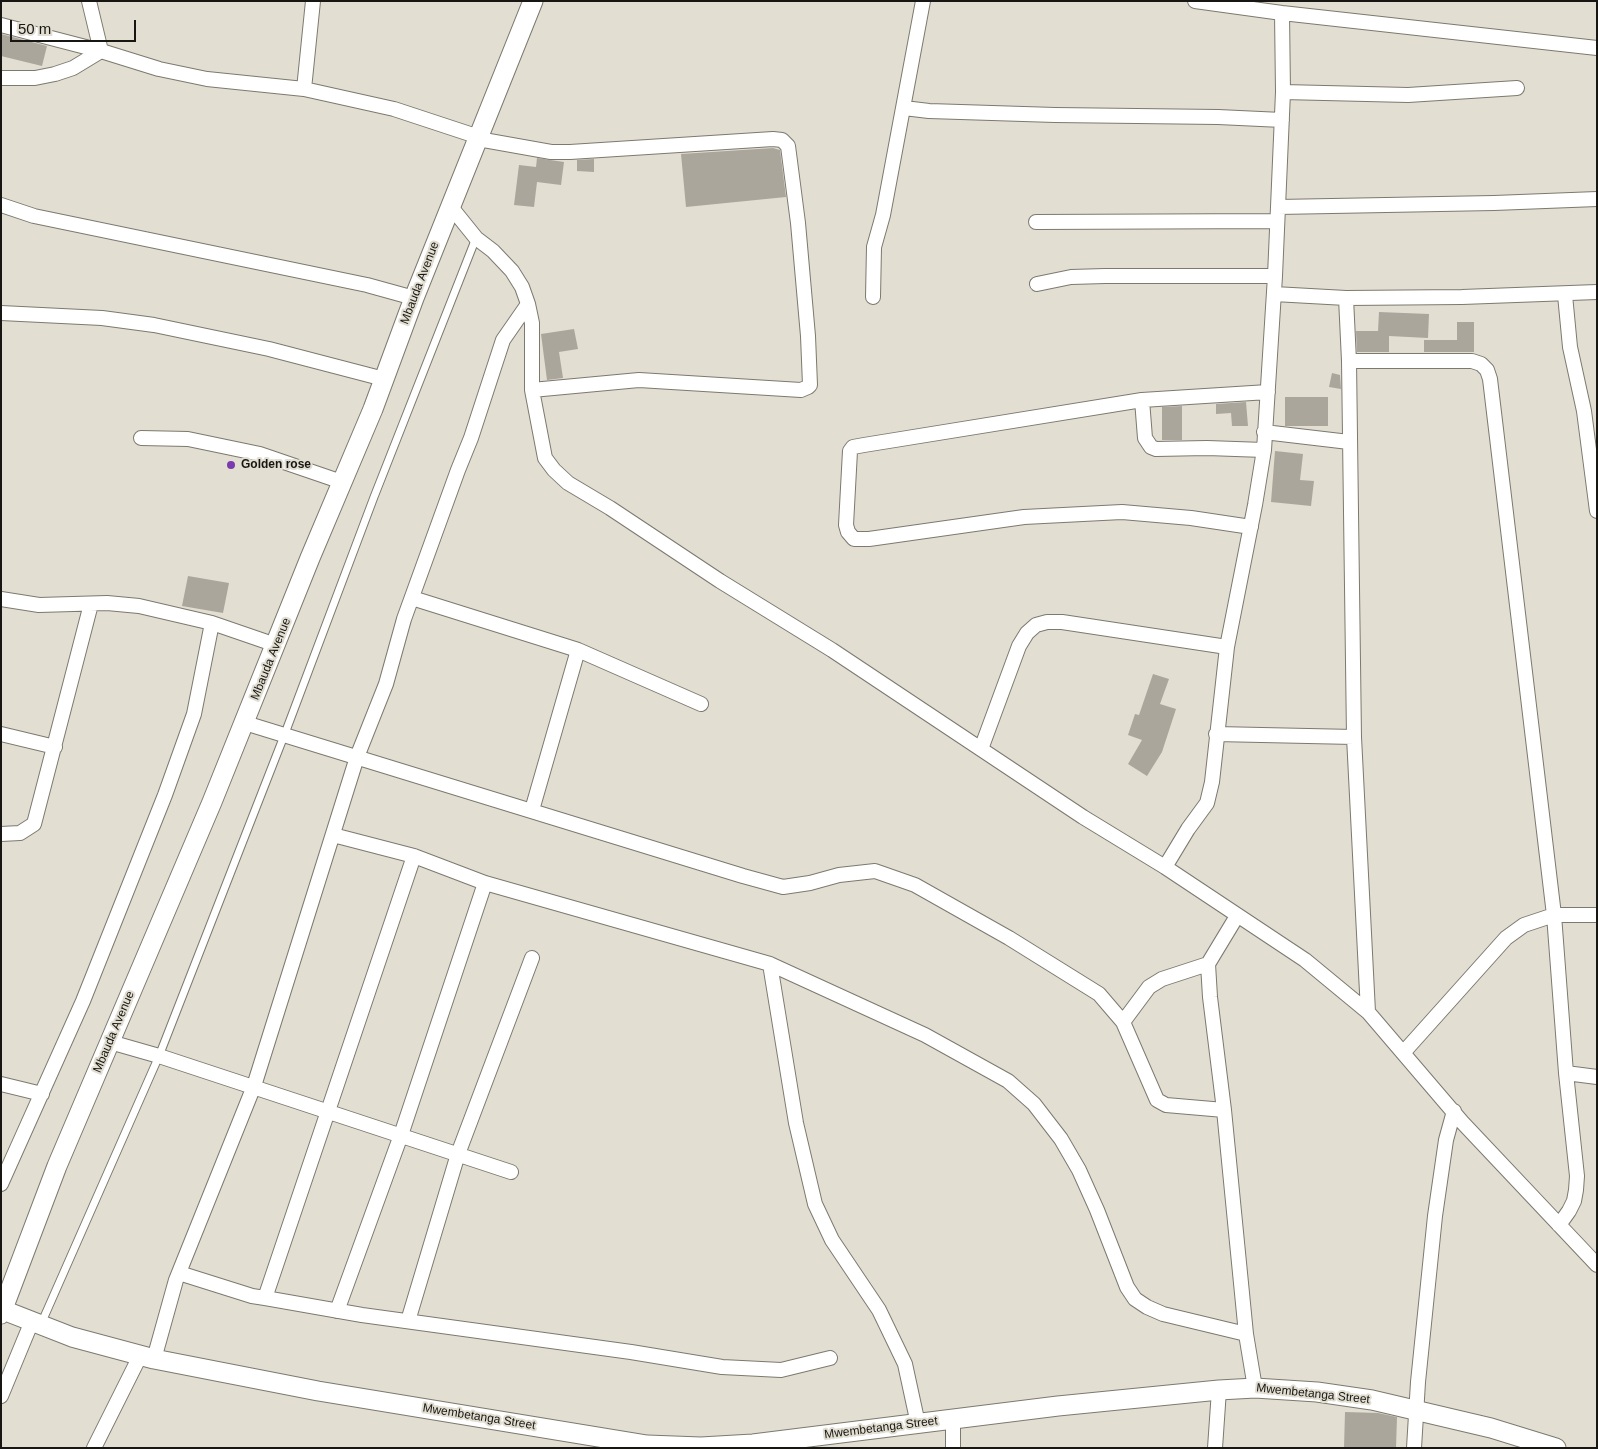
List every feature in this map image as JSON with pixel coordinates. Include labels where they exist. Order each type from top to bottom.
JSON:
[{"type":"street","points":[[89,1],[101,51]]},
{"type":"street","points":[[304,89],[314,1]]},
{"type":"street","name":"Mbauda Avenue","points":[[2,1312],[56,1166],[245,723],[384,379],[414,298],[533,1]]},
{"type":"street","points":[[873,297],[874,247],[883,215],[904,108],[922,1]]},
{"type":"street","points":[[1195,1],[1282,13],[1597,48]]},
{"type":"street","points":[[1165,867],[1206,803],[1215,762],[1216,734],[1227,647],[1264,450],[1275,276],[1282,120],[1282,13]]},
{"type":"street","points":[[1,25],[101,51],[159,69],[207,79],[304,89],[394,109],[476,136],[478,139],[551,152],[773,139],[782,140],[788,146],[798,222],[808,336],[810,385],[808,387],[801,390],[639,380],[532,390]]},
{"type":"street","points":[[1,78],[35,78],[55,74],[73,68],[101,51]]},
{"type":"street","points":[[1283,92],[1408,95],[1517,88]]},
{"type":"street","points":[[904,108],[929,111],[1055,115],[1218,116],[1282,120]]},
{"type":"street","points":[[1278,207],[1597,199]]},
{"type":"street","points":[[1,205],[34,216],[367,285],[414,298]]},
{"type":"street","points":[[451,207],[476,238],[492,250],[512,272],[522,287],[532,323],[532,390],[545,458],[554,470],[568,483],[610,508],[720,581],[832,650],[1083,817],[1165,867],[1305,960],[1368,1012],[1454,1111],[1597,1265]]},
{"type":"street","points":[[1036,222],[1277,221]]},
{"type":"street","points":[[1037,284],[1071,277],[1275,276]]},
{"type":"street","points":[[1274,294],[1346,298],[1565,295],[1597,292]]},
{"type":"street","points":[[1565,295],[1570,347],[1584,410],[1597,511]]},
{"type":"street","points":[[1346,298],[1349,361],[1354,737],[1368,1012]]},
{"type":"street","points":[[94,1448],[147,1358],[254,1086],[357,757],[386,684],[404,619],[471,438],[503,340],[528,304]]},
{"type":"street","points":[[1,313],[102,318],[154,325],[269,349],[384,379]]},
{"type":"street","points":[[1349,361],[1472,361],[1482,364],[1487,370],[1490,380],[1554,915],[1566,1074],[1577,1176],[1576,1190],[1569,1211],[1559,1225]]},
{"type":"street","points":[[1251,527],[1190,518],[1122,512],[1024,517],[869,540],[854,539],[848,532],[846,525],[850,451],[853,447],[1142,400],[1268,392]]},
{"type":"street","points":[[1142,400],[1145,438],[1156,449],[1264,450]]},
{"type":"street","points":[[1264,432],[1349,442]]},
{"type":"street","points":[[141,438],[188,439],[260,454],[342,482]]},
{"type":"street","points":[[412,598],[578,650],[701,704]]},
{"type":"street","points":[[1,599],[39,605],[91,604],[139,606],[212,623],[276,645]]},
{"type":"street","points":[[1,834],[20,833],[34,824],[91,604]]},
{"type":"street","points":[[981,749],[1019,646],[1027,633],[1036,625],[1047,622],[1062,622],[1227,647]]},
{"type":"street","points":[[1,1184],[83,1001],[168,786],[194,714],[212,623]]},
{"type":"street","points":[[532,810],[578,650]]},
{"type":"street","points":[[245,723],[783,887],[810,883],[839,875],[874,871],[915,885],[1009,938],[1099,994],[1123,1022],[1157,1100],[1166,1105],[1224,1110]]},
{"type":"street","points":[[1,734],[55,747]]},
{"type":"street","points":[[1216,734],[1354,737]]},
{"type":"street","points":[[332,835],[414,856],[485,883],[770,964],[925,1036],[1008,1081],[1034,1104],[1061,1139],[1079,1170],[1127,1287],[1135,1299],[1163,1314],[1246,1334]]},
{"type":"street","points":[[265,1298],[414,856]]},
{"type":"street","points":[[337,1311],[401,1135],[485,883]]},
{"type":"street","points":[[1403,1053],[1506,938],[1524,925],[1554,915],[1597,915]]},
{"type":"street","points":[[1238,916],[1208,964],[1246,1334],[1256,1388]]},
{"type":"street","points":[[408,1321],[458,1154],[532,958]]},
{"type":"street","points":[[770,964],[796,1123],[815,1204],[832,1240],[879,1310],[905,1364],[918,1424]]},
{"type":"street","points":[[1123,1022],[1149,987],[1162,980],[1208,964]]},
{"type":"street","points":[[110,1042],[254,1086],[511,1172]]},
{"type":"street","points":[[1566,1074],[1597,1077]]},
{"type":"street","points":[[1,1084],[42,1094]]},
{"type":"street","points":[[1414,1448],[1435,1216],[1446,1140],[1454,1111]]},
{"type":"street","points":[[179,1273],[252,1296],[337,1311],[630,1352],[722,1367],[781,1370],[830,1358]]},
{"type":"street","name":"Mwembetanga Street","points":[[2,1312],[72,1337],[147,1358],[614,1444],[701,1448],[856,1440],[918,1424],[953,1419],[1058,1406],[1256,1388],[1372,1400],[1491,1428],[1556,1448]]},
{"type":"street","points":[[1,1396],[36,1323]]},
{"type":"street","points":[[1215,1448],[1220,1390]]},
{"type":"street","points":[[953,1419],[953,1448]]},
{"type":"lane","points":[[36,1323],[159,1056],[284,736],[374,497],[476,238]]},
{"type":"building","points":[[1,34],[47,46],[42,66],[1,56]]},
{"type":"building","points":[[773,148],[780,150],[786,197],[686,207],[681,154]]},
{"type":"building","points":[[537,158],[564,162],[561,185],[537,182],[534,207],[514,205],[519,165],[536,167]]},
{"type":"building","points":[[594,159],[594,172],[577,171],[577,160]]},
{"type":"building","points":[[1379,312],[1429,314],[1428,338],[1389,336],[1389,352],[1357,352],[1356,331],[1378,331]]},
{"type":"building","points":[[1457,322],[1474,322],[1474,352],[1424,352],[1424,340],[1457,340]]},
{"type":"building","points":[[574,329],[578,349],[559,352],[563,378],[547,380],[541,334]]},
{"type":"building","points":[[1332,373],[1340,375],[1341,389],[1329,387]]},
{"type":"building","points":[[1285,397],[1328,397],[1328,426],[1285,426]]},
{"type":"building","points":[[1246,402],[1248,426],[1232,426],[1231,413],[1216,414],[1216,404]]},
{"type":"building","points":[[1182,406],[1182,440],[1162,440],[1162,407]]},
{"type":"building","points":[[1275,451],[1303,454],[1300,480],[1314,481],[1311,506],[1271,502]]},
{"type":"building","points":[[188,576],[229,583],[223,613],[182,606]]},
{"type":"building","points":[[1153,674],[1169,679],[1160,704],[1176,709],[1162,752],[1147,776],[1128,764],[1142,740],[1128,735],[1135,714],[1139,715]]},
{"type":"building","points":[[1345,1412],[1378,1413],[1397,1417],[1396,1448],[1344,1448]]},
{"type":"place","name":"Golden rose","points":[[231,465]]}]
